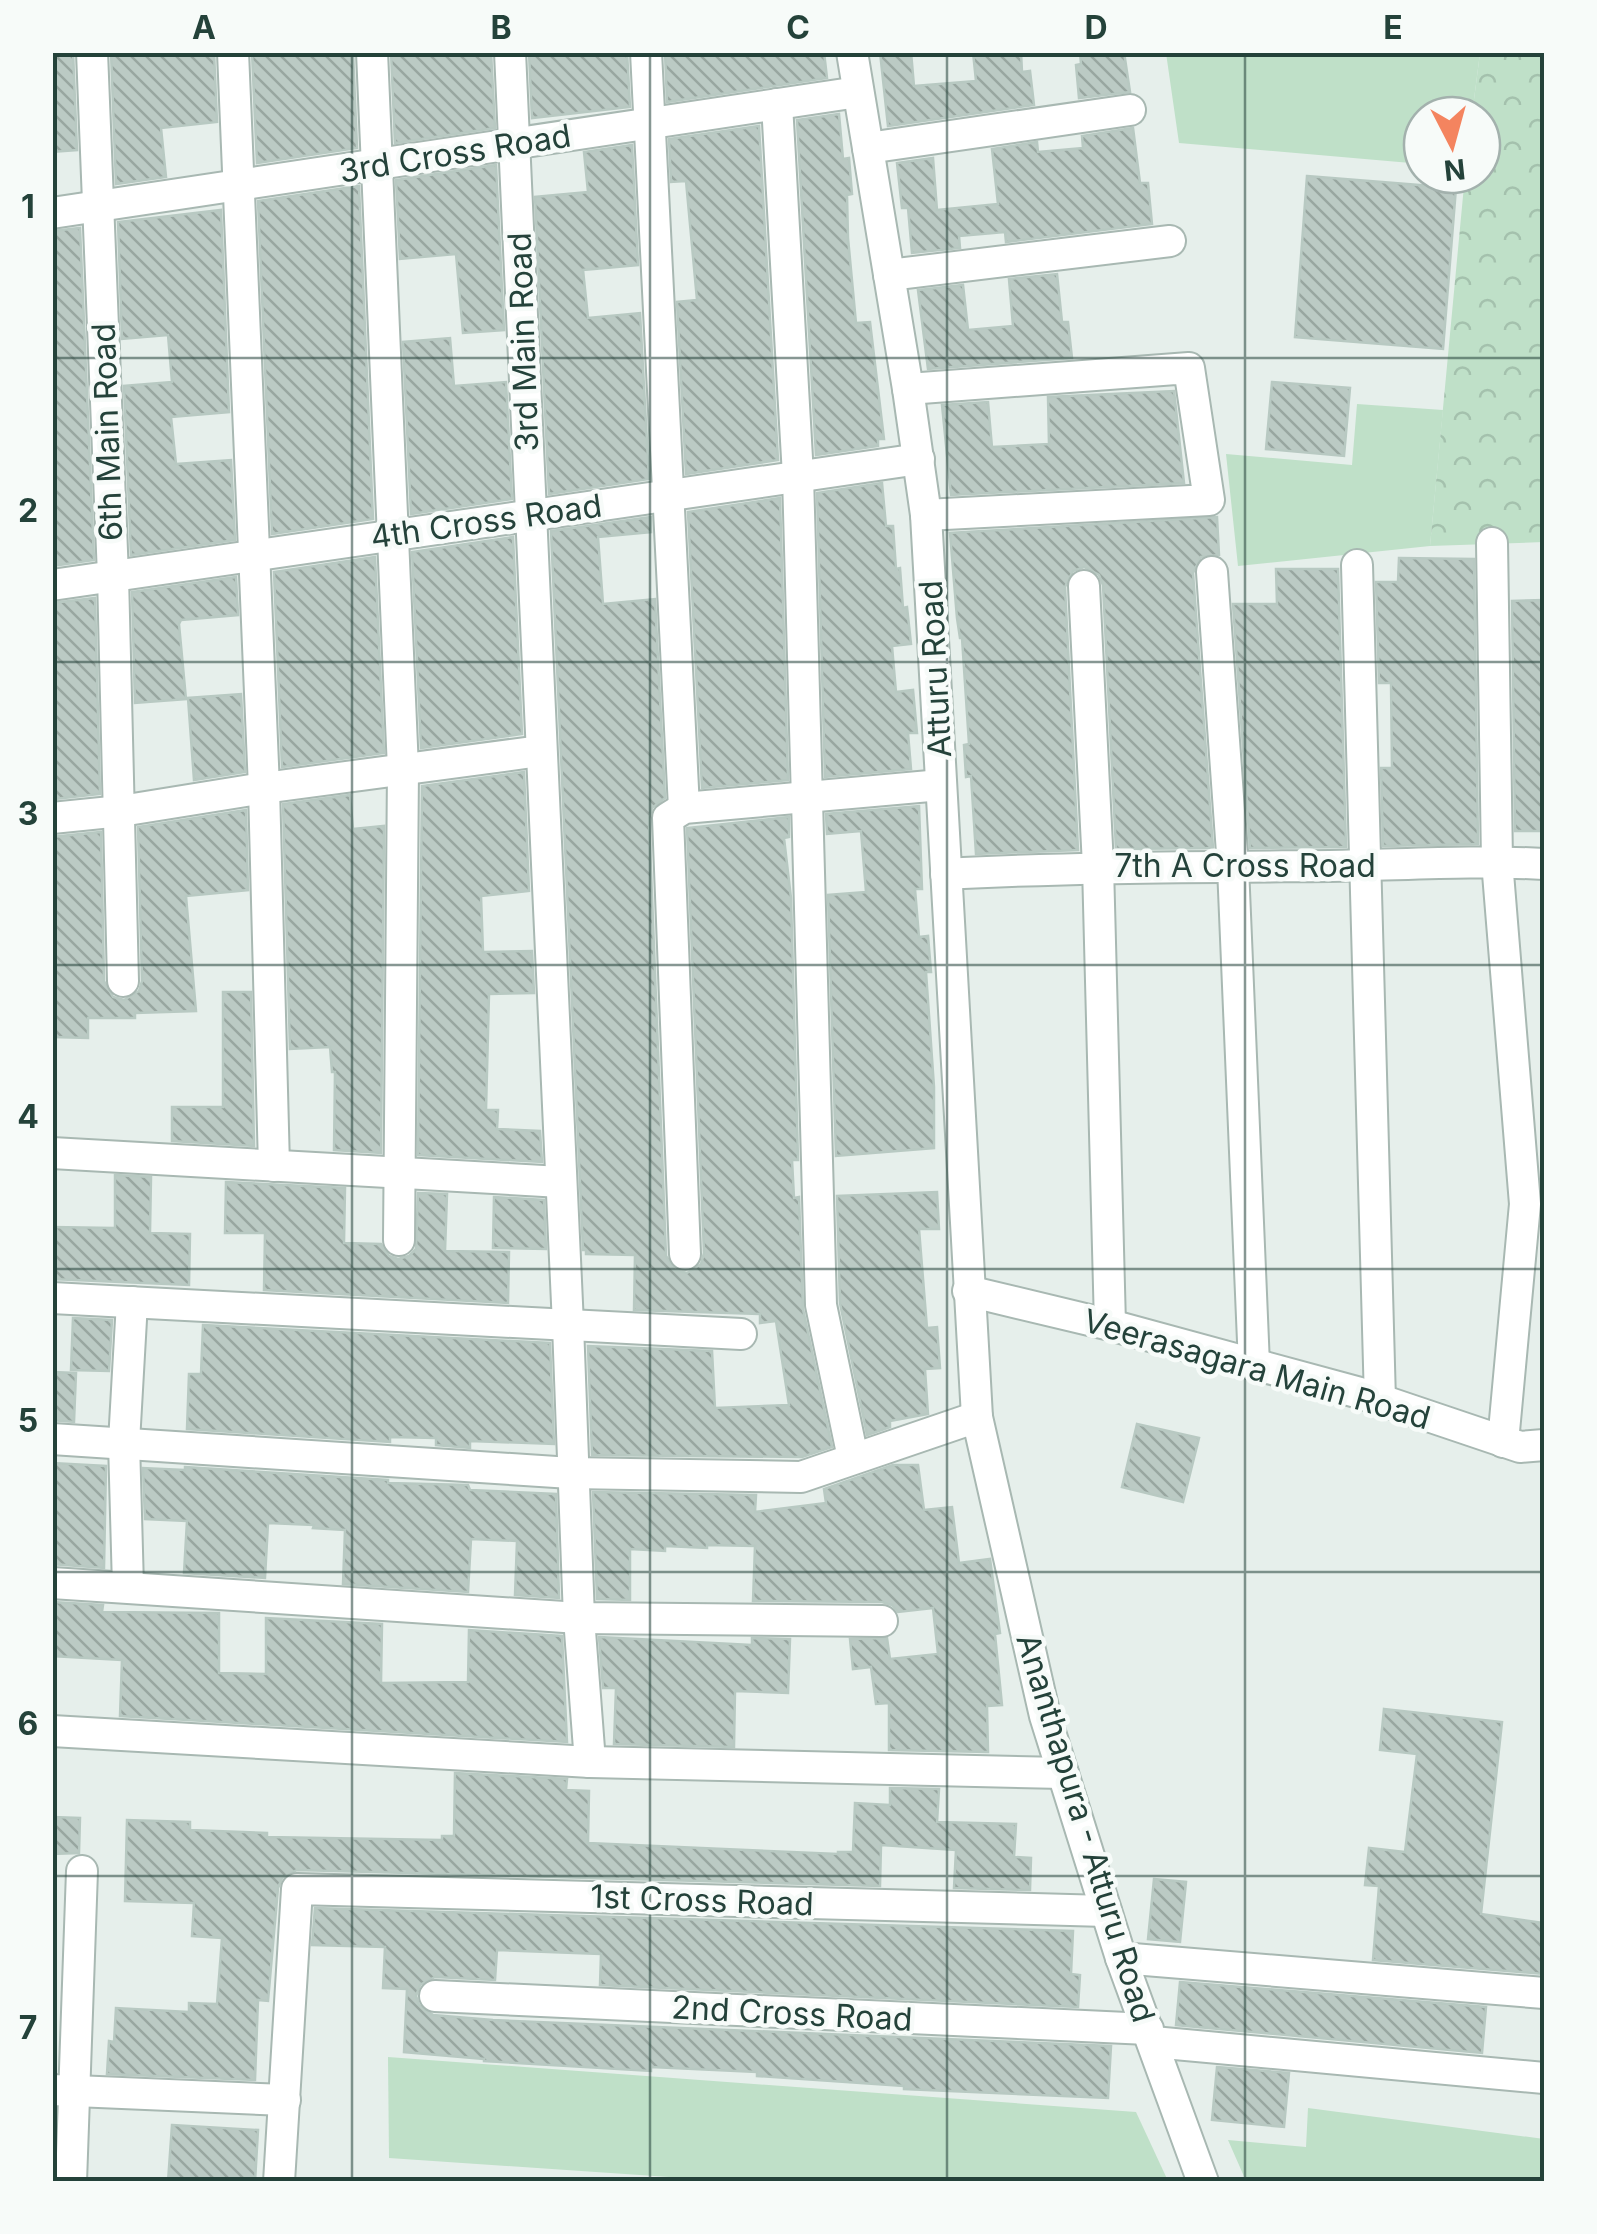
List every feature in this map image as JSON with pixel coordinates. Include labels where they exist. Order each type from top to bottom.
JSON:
[{"type":"street","name":"6th Main Road","points":[[92,52],[124,980]]},
{"type":"street","points":[[233,52],[264,788],[274,1166]]},
{"type":"street","points":[[372,52],[403,769],[399,1240]]},
{"type":"street","name":"3rd Main Road","points":[[510,52],[568,1325]]},
{"type":"street","points":[[646,52],[684,808]]},
{"type":"street","name":"Atturu Road","points":[[852,52],[926,515],[968,1291]]},
{"type":"street","name":"3rd Cross Road","points":[[52,213],[858,92]]},
{"type":"street","points":[[777,104],[798,476],[822,1305],[853,1458]]},
{"type":"street","points":[[868,148],[1130,110]]},
{"type":"street","points":[[889,275],[1170,241]]},
{"type":"street","points":[[908,389],[1189,368],[1209,500],[926,515]]},
{"type":"street","name":"4th Cross Road","points":[[52,584],[919,458]]},
{"type":"street","points":[[1492,543],[1497,861],[1535,1203],[1503,1442]]},
{"type":"street","points":[[1357,565],[1380,1400]]},
{"type":"street","points":[[1212,572],[1233,867],[1254,1364]]},
{"type":"street","points":[[1084,586],[1098,866],[1110,1325]]},
{"type":"street","points":[[52,818],[540,751]]},
{"type":"street","points":[[684,1254],[668,818],[684,808],[941,786]]},
{"type":"street","name":"7th A Cross Road","points":[[946,874],[1098,866],[1365,866],[1497,861],[1544,864]]},
{"type":"street","points":[[52,1153],[561,1182]]},
{"type":"street","name":"Veerasagara Main Road","points":[[968,1291],[1254,1364],[1380,1400],[1520,1447],[1544,1446]]},
{"type":"street","name":"Ananthapura - Atturu Road","points":[[968,1291],[977,1416],[1045,1716],[1121,1958],[1203,2182]]},
{"type":"street","points":[[52,1298],[741,1334]]},
{"type":"street","points":[[128,1587],[124,1442],[132,1302]]},
{"type":"street","points":[[568,1325],[578,1618],[590,1762]]},
{"type":"street","points":[[52,1439],[571,1473],[802,1478],[977,1416]]},
{"type":"street","points":[[52,1584],[578,1618],[882,1621]]},
{"type":"street","points":[[52,1731],[590,1762],[1063,1773]]},
{"type":"street","points":[[71,2182],[64,2090],[82,1871]]},
{"type":"street","name":"1st Cross Road","points":[[284,2100],[297,1889],[1106,1911]]},
{"type":"street","points":[[1121,1958],[1544,1993]]},
{"type":"street","name":"2nd Cross Road","points":[[436,1996],[1150,2036],[1544,2078]]},
{"type":"street","points":[[64,2090],[284,2100],[279,2182]]},
{"type":"green space","points":[[1166,53],[1480,53],[1475,95],[1402,95],[1402,162],[1179,143]]},
{"type":"green space","points":[[1480,53],[1544,53],[1544,542],[1430,546],[1463,195],[1502,195],[1502,95],[1475,95]]},
{"type":"green space","points":[[1357,404],[1443,410],[1430,546],[1238,566],[1226,454],[1352,465]]},
{"type":"green space","points":[[388,2057],[1136,2112],[1168,2181],[742,2182],[389,2158]]},
{"type":"green space","points":[[1308,2108],[1544,2139],[1544,2181],[1246,2181],[1228,2140],[1306,2147]]},
{"type":"building","points":[[52,52],[73,52],[77,150],[52,152]]},
{"type":"building","points":[[111,52],[214,52],[217,122],[161,128],[166,177],[116,184]]},
{"type":"building","points":[[252,52],[353,52],[357,148],[257,163]]},
{"type":"building","points":[[391,52],[491,52],[495,128],[395,143]]},
{"type":"building","points":[[529,52],[627,52],[630,107],[532,118]]},
{"type":"building","points":[[665,52],[824,52],[827,78],[667,102]]},
{"type":"building","points":[[880,52],[911,52],[914,86],[976,81],[973,52],[1021,52],[1022,72],[1030,71],[1034,105],[888,126]]},
{"type":"building","points":[[1080,52],[1124,52],[1130,92],[1079,98],[1076,65],[1081,64]]},
{"type":"building","points":[[839,114],[843,159],[849,158],[852,194],[847,195],[848,238],[856,323],[870,322],[884,439],[878,439],[878,446],[816,455],[797,120]]},
{"type":"building","points":[[759,126],[778,460],[686,474],[677,302],[697,300],[686,181],[671,182],[669,139]]},
{"type":"building","points":[[1133,128],[1140,183],[1148,183],[1152,224],[1006,242],[1005,232],[959,236],[960,248],[912,253],[908,208],[902,208],[897,163],[933,158],[937,210],[998,204],[992,149],[1037,142],[1038,152],[1083,148],[1082,136]]},
{"type":"building","points":[[632,145],[638,265],[583,270],[588,318],[640,313],[649,479],[549,494],[535,197],[588,192],[584,152]]},
{"type":"building","points":[[496,165],[504,330],[463,333],[456,254],[400,259],[396,180]]},
{"type":"building","points":[[1307,176],[1402,184],[1402,195],[1455,195],[1443,349],[1295,337]]},
{"type":"building","points":[[359,186],[373,519],[272,534],[258,201]]},
{"type":"building","points":[[221,210],[229,412],[171,417],[176,464],[231,460],[235,540],[131,555],[124,386],[172,382],[168,335],[122,339],[118,222]]},
{"type":"building","points":[[80,228],[94,560],[52,566],[52,231]]},
{"type":"building","points":[[1057,274],[1062,322],[1068,322],[1072,358],[928,369],[918,290],[963,285],[968,330],[1013,326],[1009,279]]},
{"type":"building","points":[[450,338],[454,386],[506,382],[512,499],[411,514],[403,342]]},
{"type":"building","points":[[1272,382],[1350,388],[1344,456],[1266,449]]},
{"type":"building","points":[[1174,391],[1184,483],[951,495],[942,405],[988,402],[992,447],[1049,444],[1048,397]]},
{"type":"building","points":[[882,483],[886,526],[893,526],[896,569],[900,568],[911,644],[892,646],[896,692],[913,690],[917,733],[908,733],[911,769],[825,777],[817,493]]},
{"type":"building","points":[[780,498],[788,780],[702,788],[688,512]]},
{"type":"building","points":[[651,517],[651,532],[598,537],[603,604],[655,599],[665,798],[652,808],[649,819],[666,1256],[675,1270],[687,1273],[701,1264],[704,1253],[687,828],[789,817],[789,837],[784,838],[791,898],[798,1160],[792,1160],[794,1198],[799,1197],[803,1309],[832,1447],[802,1457],[592,1455],[588,1346],[712,1351],[715,1408],[789,1405],[776,1321],[760,1323],[760,1314],[634,1310],[635,1255],[586,1254],[583,1250],[551,531]]},
{"type":"building","points":[[1217,517],[1219,555],[1201,557],[1193,573],[1213,848],[1116,849],[1103,585],[1099,575],[1084,567],[1073,571],[1065,587],[1078,850],[976,854],[971,776],[966,777],[964,745],[969,744],[950,533]]},
{"type":"building","points":[[513,537],[522,734],[421,748],[412,552]]},
{"type":"building","points":[[375,557],[384,753],[282,767],[274,572]]},
{"type":"building","points":[[1399,558],[1474,559],[1478,844],[1383,846],[1381,768],[1392,768],[1391,683],[1379,683],[1376,582],[1398,582]]},
{"type":"building","points":[[1276,569],[1338,569],[1346,847],[1250,848],[1233,604],[1277,604]]},
{"type":"building","points":[[236,577],[238,615],[181,620],[179,624],[186,699],[135,703],[132,592]]},
{"type":"building","points":[[95,598],[100,794],[54,799],[52,603]]},
{"type":"building","points":[[1544,600],[1544,831],[1515,831],[1512,601]]},
{"type":"building","points":[[241,694],[245,772],[194,780],[188,698]]},
{"type":"building","points":[[524,772],[529,891],[481,896],[483,952],[532,951],[534,993],[489,994],[486,1110],[498,1110],[497,1129],[540,1131],[542,1162],[418,1155],[422,786]]},
{"type":"building","points":[[350,795],[353,829],[384,826],[381,1153],[334,1150],[335,1072],[330,1047],[290,1049],[283,804]]},
{"type":"building","points":[[919,806],[922,889],[915,889],[919,937],[928,936],[931,972],[926,972],[934,1148],[836,1156],[828,895],[866,892],[861,831],[827,834],[826,814]]},
{"type":"building","points":[[246,810],[248,890],[186,896],[196,1011],[135,1013],[135,1018],[88,1018],[88,1038],[52,1037],[52,837],[101,832],[104,981],[113,997],[124,1000],[139,991],[142,981],[138,827]]},
{"type":"building","points":[[223,992],[251,992],[254,1146],[172,1141],[172,1107],[223,1107]]},
{"type":"building","points":[[115,1175],[151,1177],[150,1233],[190,1234],[189,1285],[52,1279],[52,1227],[115,1228]]},
{"type":"building","points":[[226,1182],[345,1188],[344,1243],[381,1244],[389,1256],[398,1259],[416,1249],[418,1193],[447,1194],[445,1251],[509,1252],[508,1303],[264,1290],[265,1233],[225,1233]]},
{"type":"building","points":[[937,1192],[939,1229],[919,1229],[927,1328],[937,1327],[940,1368],[925,1369],[928,1414],[890,1421],[890,1427],[867,1435],[840,1303],[837,1196]]},
{"type":"building","points":[[494,1197],[544,1200],[546,1249],[493,1248]]},
{"type":"building","points":[[73,1318],[112,1320],[109,1371],[71,1370]]},
{"type":"building","points":[[203,1325],[550,1343],[554,1444],[470,1441],[470,1448],[436,1445],[436,1438],[390,1437],[390,1442],[187,1429],[189,1374],[201,1374]]},
{"type":"building","points":[[52,1372],[76,1373],[74,1422],[52,1420]]},
{"type":"building","points":[[1137,1424],[1199,1438],[1183,1502],[1122,1487]]},
{"type":"building","points":[[52,1463],[106,1466],[104,1568],[52,1564]]},
{"type":"building","points":[[893,1465],[918,1465],[924,1510],[952,1507],[959,1563],[990,1559],[1000,1633],[995,1634],[1002,1705],[987,1706],[988,1752],[889,1750],[889,1703],[876,1704],[871,1667],[853,1669],[850,1639],[887,1638],[890,1659],[938,1654],[933,1608],[898,1612],[882,1602],[753,1601],[755,1546],[630,1549],[630,1600],[597,1599],[593,1492],[756,1495],[755,1512],[826,1503],[824,1489]]},
{"type":"building","points":[[185,1467],[556,1494],[559,1598],[515,1595],[517,1541],[471,1539],[468,1592],[343,1584],[345,1530],[313,1528],[314,1525],[268,1523],[265,1578],[184,1573],[187,1521],[145,1519],[143,1468]]},
{"type":"building","points":[[52,1602],[103,1605],[102,1612],[219,1613],[219,1673],[266,1674],[266,1618],[382,1624],[381,1683],[468,1682],[469,1630],[562,1636],[567,1742],[120,1716],[122,1660],[52,1656]]},
{"type":"building","points":[[599,1637],[752,1645],[752,1638],[790,1639],[788,1693],[735,1691],[734,1747],[614,1744],[616,1688],[603,1688]]},
{"type":"building","points":[[1384,1709],[1502,1722],[1481,1914],[1544,1923],[1544,1974],[1373,1960],[1379,1886],[1365,1885],[1369,1848],[1405,1852],[1417,1754],[1380,1750]]},
{"type":"building","points":[[455,1773],[567,1779],[566,1790],[589,1791],[588,1843],[838,1854],[853,1852],[855,1803],[890,1805],[890,1788],[939,1789],[937,1822],[1016,1824],[1014,1857],[1031,1858],[1030,1890],[954,1888],[956,1850],[881,1845],[880,1886],[297,1870],[282,1878],[278,1888],[268,2001],[258,2000],[255,2080],[107,2074],[116,2008],[189,2012],[189,2003],[217,2004],[222,1938],[192,1936],[194,1903],[125,1901],[127,1820],[190,1822],[190,1830],[267,1833],[267,1837],[442,1840],[442,1836],[454,1836]]},
{"type":"building","points":[[52,1817],[80,1818],[79,1853],[52,1854]]},
{"type":"building","points":[[1154,1879],[1186,1882],[1180,1942],[1148,1939]]},
{"type":"building","points":[[315,1908],[1073,1931],[1071,1974],[1080,1975],[1078,2007],[600,1985],[601,1954],[497,1950],[495,1980],[435,1977],[420,1985],[416,1996],[419,2005],[433,2015],[493,2020],[1111,2046],[1108,2098],[904,2089],[757,2076],[757,2072],[651,2067],[651,2071],[404,2052],[407,1989],[383,1988],[385,1947],[312,1945]]},
{"type":"building","points":[[1180,1982],[1486,2007],[1482,2053],[1176,2025]]},
{"type":"building","points":[[1217,2067],[1289,2073],[1284,2127],[1212,2120]]},
{"type":"building","points":[[172,2125],[258,2130],[255,2182],[168,2182]]}]
